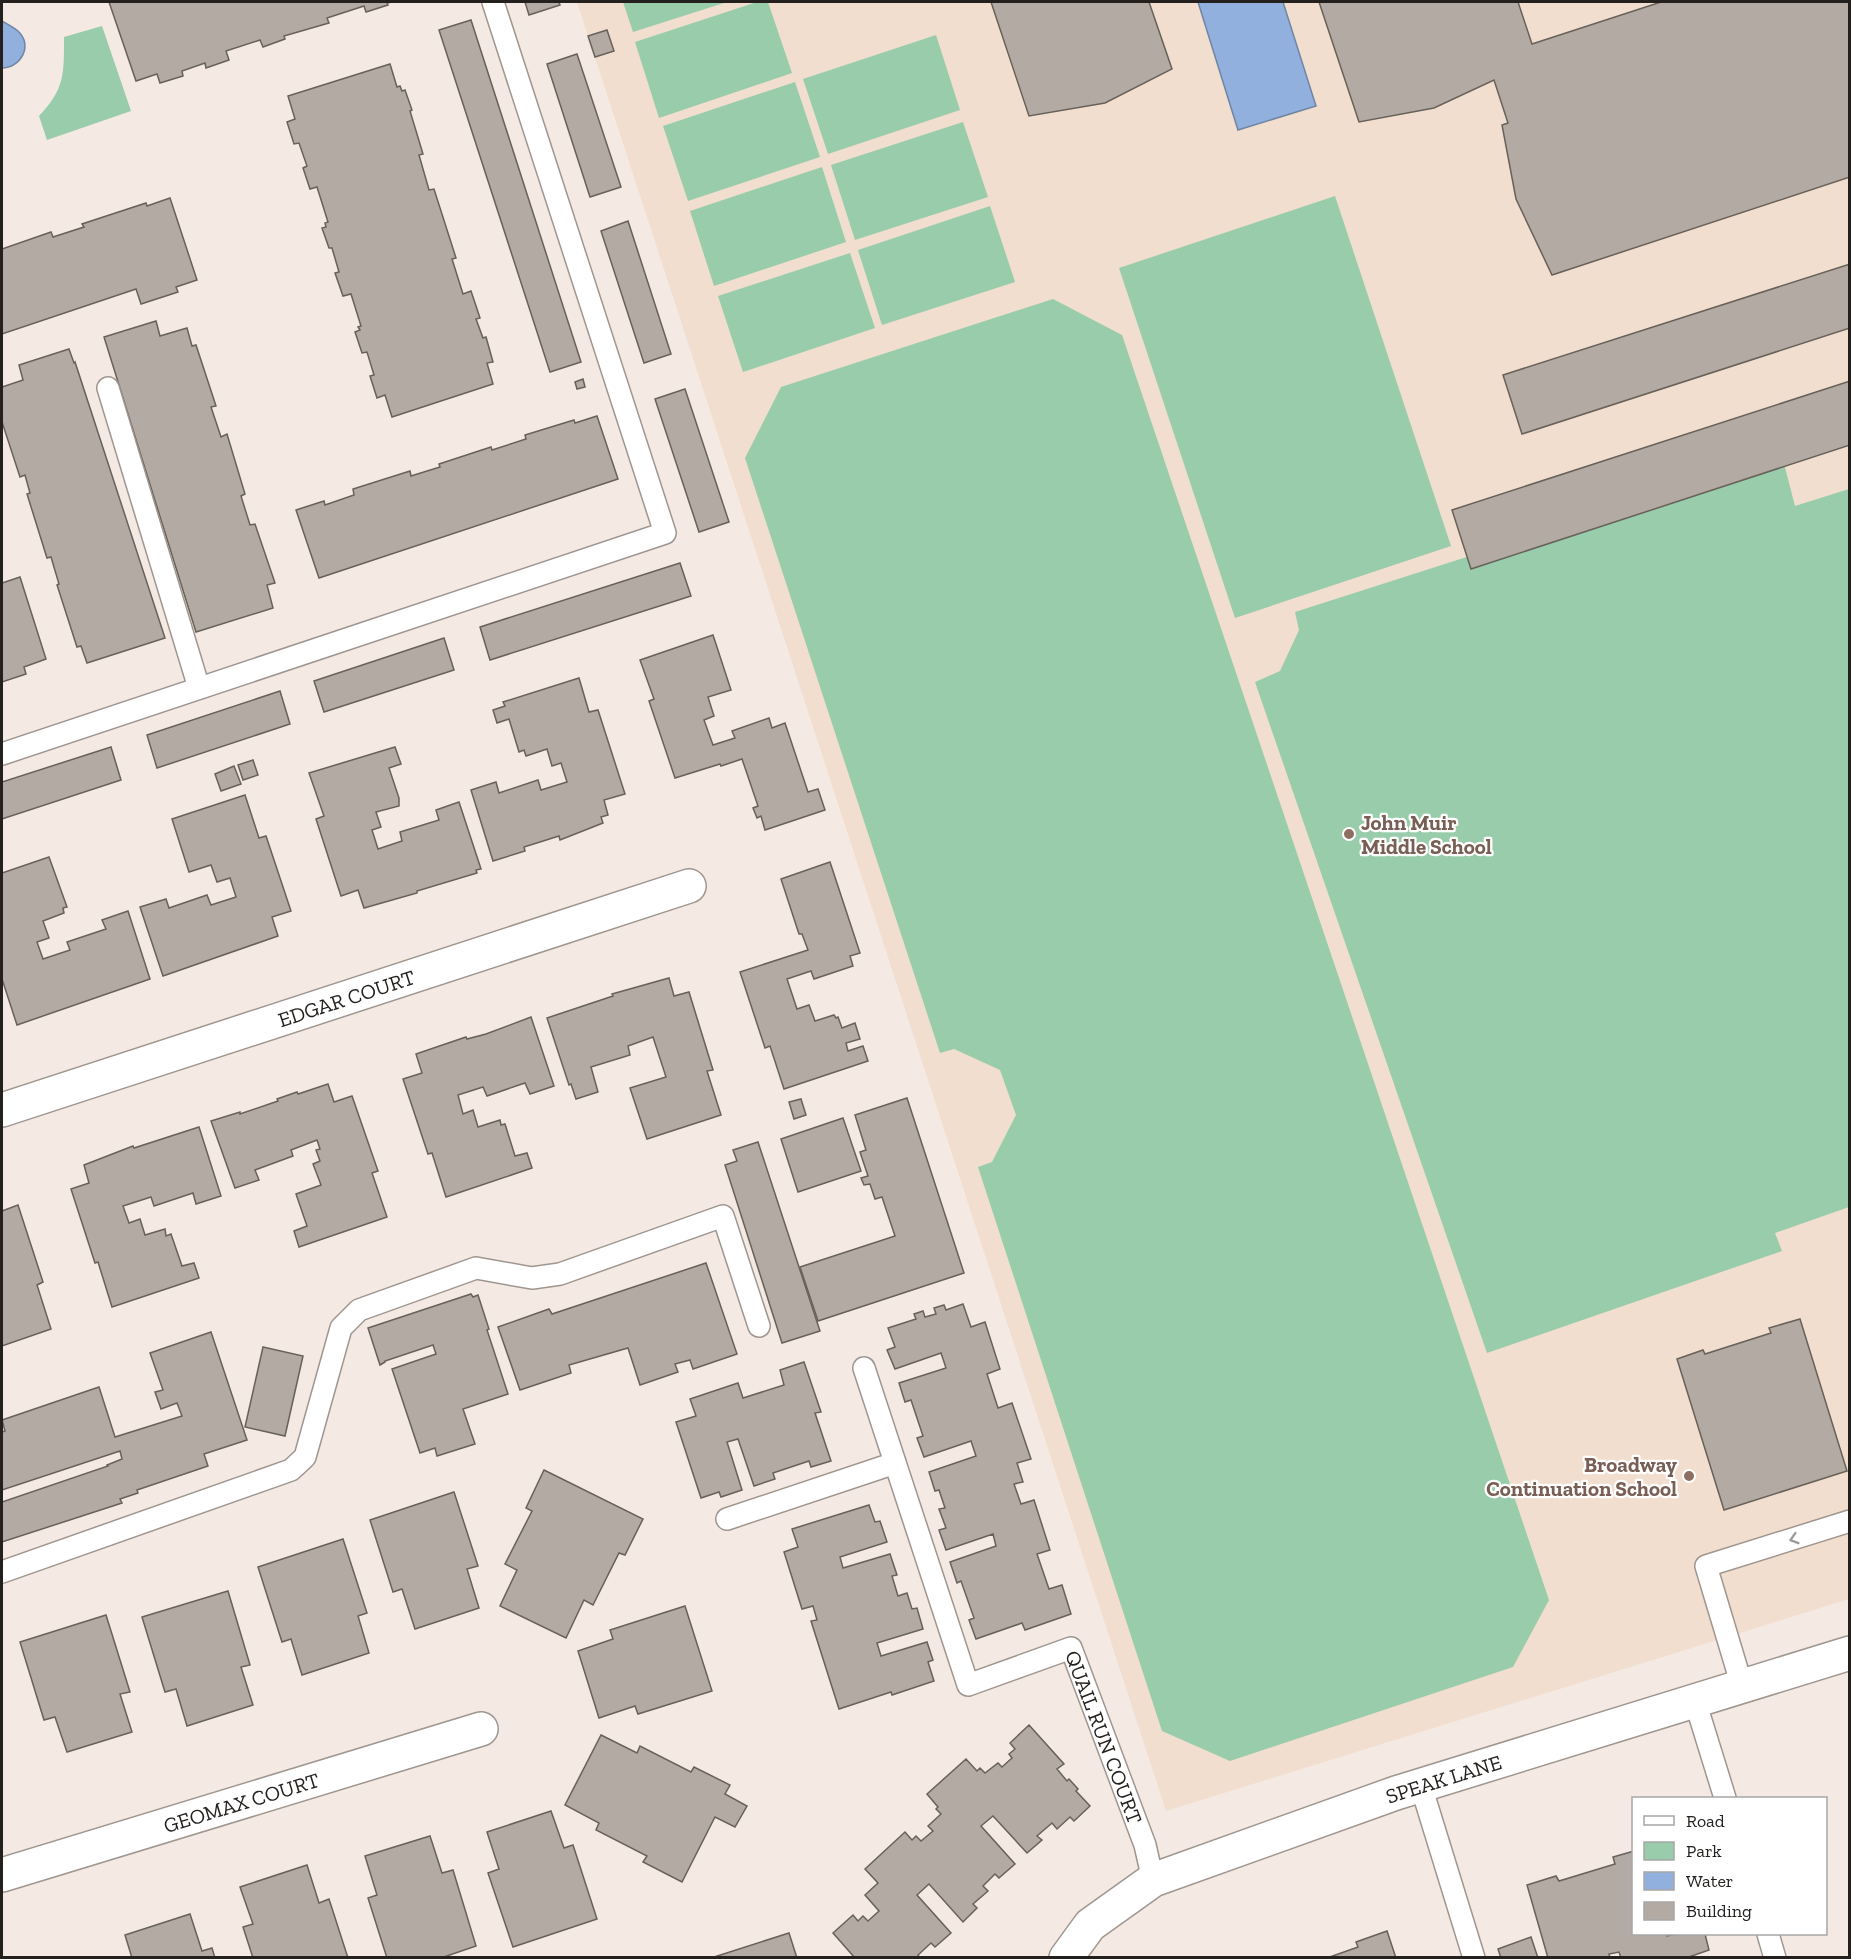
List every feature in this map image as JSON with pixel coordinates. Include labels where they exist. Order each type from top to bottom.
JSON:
[{"type":"street","name":"EDGAR COURT","points":[[2,1110],[689,886]]},
{"type":"street","name":"SPEAK LANE","points":[[1066,1958],[1090,1925],[1153,1880],[1421,1786],[1850,1653]]},
{"type":"street","name":"GEOMAX COURT","points":[[2,1875],[481,1729]]},
{"type":"lane","points":[[2,754],[665,533],[493,2]]},
{"type":"lane","points":[[108,388],[199,688]]},
{"type":"lane","points":[[2,1572],[291,1470],[305,1457],[341,1328],[359,1310],[476,1268],[532,1278],[560,1274],[723,1216],[759,1326]]},
{"type":"lane","name":"QUAIL RUN COURT","points":[[864,1368],[968,1685],[1071,1648],[1144,1845],[1153,1880]]},
{"type":"lane","points":[[727,1518],[895,1463]]},
{"type":"lane","points":[[1742,1686],[1706,1566],[1850,1521]]},
{"type":"lane","points":[[1695,1701],[1725,1797]]},
{"type":"lane","points":[[1421,1786],[1474,1958]]},
{"type":"lane","points":[[1768,1935],[1775,1958]]},
{"type":"shaded area","name":"John Muir Middle School","points":[[577,2],[1849,2],[1849,1599],[1166,1811]]},
{"type":"green space","points":[[623,2],[727,2],[633,32]]},
{"type":"green space","points":[[757,2],[768,2],[792,73],[659,118],[635,42]]},
{"type":"green space","points":[[102,26],[131,111],[47,140],[39,116],[54,97],[61,80],[64,37]]},
{"type":"green space","points":[[936,35],[960,110],[828,154],[803,79]]},
{"type":"green space","points":[[795,82],[820,157],[688,201],[663,126]]},
{"type":"green space","points":[[963,122],[988,197],[855,240],[831,165]]},
{"type":"green space","points":[[822,167],[846,242],[714,286],[690,211]]},
{"type":"green space","points":[[1335,196],[1451,546],[1235,618],[1119,268]]},
{"type":"green space","points":[[990,206],[1015,282],[882,325],[858,250]]},
{"type":"green space","points":[[850,253],[875,328],[743,372],[718,296]]},
{"type":"green space","points":[[1053,299],[1122,335],[1549,1600],[1513,1667],[1230,1761],[1162,1731],[978,1167],[992,1162],[1016,1115],[1000,1070],[954,1049],[940,1053],[745,458],[781,387]]},
{"type":"green space","points":[[1782,456],[1795,506],[1849,489],[1849,1207],[1775,1233],[1782,1251],[1487,1353],[1255,682],[1280,671],[1299,630],[1295,612]]},
{"type":"water","points":[[1198,2],[1283,2],[1316,106],[1238,130]]},
{"type":"water","points":[[2,21],[23,37],[25,49],[19,60],[9,67],[2,68]]},
{"type":"building","points":[[109,2],[392,2],[366,12],[364,6],[327,18],[329,23],[284,36],[285,39],[263,47],[260,40],[226,51],[229,60],[206,68],[205,63],[182,71],[183,76],[160,83],[157,74],[136,81]]},
{"type":"building","points":[[525,2],[559,2],[560,5],[529,15]]},
{"type":"building","points":[[991,2],[1149,2],[1172,69],[1105,103],[1029,116]]},
{"type":"building","points":[[1319,2],[1518,2],[1532,44],[1661,2],[1850,2],[1850,177],[1552,275],[1516,199],[1502,125],[1508,123],[1494,80],[1434,108],[1359,122]]},
{"type":"building","points":[[471,20],[581,362],[550,372],[439,30]]},
{"type":"building","points":[[607,30],[614,51],[595,57],[588,36]]},
{"type":"building","points":[[577,54],[621,187],[590,197],[547,64]]},
{"type":"building","points":[[390,64],[397,87],[400,86],[402,91],[405,90],[412,110],[410,111],[423,154],[419,155],[429,190],[434,189],[456,258],[452,259],[463,294],[471,291],[480,318],[476,319],[483,338],[486,337],[493,362],[487,363],[493,384],[392,417],[385,395],[377,398],[370,376],[374,375],[367,352],[362,353],[355,332],[360,330],[358,327],[361,326],[351,294],[343,296],[335,273],[339,272],[332,248],[329,248],[322,228],[326,227],[325,223],[328,222],[317,187],[310,189],[303,168],[307,166],[299,143],[294,144],[287,122],[295,119],[288,96]]},
{"type":"building","points":[[170,198],[197,280],[176,287],[178,292],[141,304],[136,289],[2,334],[2,249],[51,232],[53,237],[84,227],[82,224],[146,203],[147,206]]},
{"type":"building","points":[[628,221],[671,354],[644,363],[601,231]]},
{"type":"building","points":[[1850,264],[1850,328],[1522,434],[1503,375]]},
{"type":"building","points":[[156,321],[160,336],[187,328],[192,346],[196,345],[216,406],[211,407],[221,437],[227,434],[245,494],[241,496],[250,525],[255,524],[275,583],[267,585],[273,608],[196,632],[104,337]]},
{"type":"building","points":[[69,349],[165,638],[87,663],[81,646],[77,647],[57,585],[59,584],[51,557],[47,558],[27,494],[30,493],[25,475],[20,477],[2,422],[2,387],[23,380],[19,365]]},
{"type":"building","points":[[583,379],[585,387],[577,389],[575,382]]},
{"type":"building","points":[[1850,381],[1850,445],[1471,569],[1452,510]]},
{"type":"building","points":[[685,389],[729,522],[699,532],[655,399]]},
{"type":"building","points":[[597,416],[618,479],[319,578],[296,510],[324,501],[325,505],[354,495],[353,489],[410,471],[411,476],[491,447],[492,450],[526,439],[525,435],[574,420],[575,423]]},
{"type":"building","points":[[680,563],[691,596],[490,660],[480,627]]},
{"type":"building","points":[[20,577],[46,659],[24,667],[26,674],[2,682],[2,583]]},
{"type":"building","points":[[713,635],[731,690],[708,697],[714,716],[704,720],[713,745],[735,738],[732,731],[769,718],[772,728],[785,723],[808,792],[818,789],[825,810],[765,830],[761,816],[757,818],[753,808],[758,806],[742,759],[675,778],[649,701],[654,699],[640,660]]},
{"type":"building","points":[[444,638],[454,670],[324,712],[314,681]]},
{"type":"building","points":[[579,678],[589,712],[598,710],[625,794],[604,800],[608,815],[601,817],[603,823],[560,840],[559,836],[524,847],[525,851],[493,861],[471,790],[496,782],[499,793],[538,780],[541,790],[567,782],[561,763],[552,766],[547,749],[526,756],[524,750],[519,752],[509,719],[497,723],[493,710],[505,706],[503,702]]},
{"type":"building","points":[[280,691],[290,724],[157,768],[147,735]]},
{"type":"building","points":[[111,747],[121,780],[2,819],[2,782]]},
{"type":"building","points":[[395,747],[401,764],[389,768],[399,798],[399,806],[376,812],[381,827],[372,830],[378,849],[402,841],[400,832],[439,820],[436,810],[459,802],[481,869],[476,870],[477,873],[417,891],[417,893],[364,908],[358,890],[341,896],[316,819],[324,816],[309,773]]},
{"type":"building","points":[[253,760],[258,775],[243,780],[238,765]]},
{"type":"building","points":[[234,766],[241,784],[221,791],[215,774]]},
{"type":"building","points":[[245,795],[259,838],[266,836],[291,911],[272,917],[278,936],[163,976],[140,907],[166,899],[169,908],[207,895],[211,905],[236,897],[230,878],[217,882],[211,865],[189,872],[172,819]]},
{"type":"building","points":[[49,857],[67,907],[63,908],[64,913],[43,921],[49,938],[37,942],[43,959],[70,950],[67,942],[106,929],[102,920],[128,911],[150,979],[17,1025],[2,979],[2,873]]},
{"type":"building","points":[[830,862],[860,953],[850,956],[853,966],[814,979],[811,971],[787,979],[797,1009],[809,1005],[815,1021],[834,1015],[838,1017],[842,1028],[855,1023],[860,1039],[846,1043],[848,1051],[863,1046],[868,1061],[784,1089],[770,1046],[765,1048],[740,972],[808,950],[802,934],[799,934],[781,879]]},
{"type":"building","points":[[669,978],[674,996],[689,992],[713,1070],[707,1071],[721,1115],[647,1139],[630,1088],[666,1077],[653,1037],[628,1046],[630,1055],[591,1067],[598,1092],[576,1099],[571,1084],[569,1085],[547,1018],[613,996],[612,994]]},
{"type":"building","points":[[531,1017],[554,1086],[530,1094],[525,1083],[487,1096],[483,1087],[458,1095],[463,1114],[473,1110],[478,1127],[500,1120],[501,1125],[505,1124],[515,1156],[527,1153],[532,1168],[446,1197],[432,1153],[428,1154],[403,1079],[422,1073],[416,1054],[466,1037],[467,1039],[486,1034]]},
{"type":"building","points":[[328,1084],[334,1102],[352,1096],[378,1171],[372,1173],[387,1217],[299,1247],[294,1231],[307,1226],[296,1194],[321,1185],[313,1164],[320,1161],[316,1150],[320,1149],[317,1140],[291,1150],[293,1156],[255,1170],[259,1180],[235,1188],[211,1121],[240,1112],[240,1114],[297,1092],[298,1094]]},
{"type":"building","points":[[907,1098],[964,1273],[818,1321],[800,1267],[895,1236],[882,1197],[875,1199],[870,1184],[864,1185],[861,1178],[868,1176],[860,1152],[866,1150],[855,1115]]},
{"type":"building","points":[[801,1099],[806,1115],[794,1119],[789,1102]]},
{"type":"building","points":[[843,1118],[861,1171],[798,1192],[781,1139]]},
{"type":"building","points":[[199,1127],[221,1196],[196,1204],[193,1193],[154,1206],[151,1197],[123,1206],[129,1223],[140,1219],[145,1235],[165,1229],[166,1236],[171,1234],[182,1266],[194,1263],[199,1278],[112,1307],[71,1189],[89,1183],[84,1165],[133,1146],[134,1148]]},
{"type":"building","points":[[758,1142],[820,1331],[782,1343],[725,1165],[737,1161],[733,1150]]},
{"type":"building","points":[[18,1205],[43,1282],[37,1285],[51,1329],[2,1346],[2,1211]]},
{"type":"building","points":[[706,1263],[737,1354],[693,1369],[690,1360],[675,1364],[678,1372],[640,1385],[628,1348],[569,1365],[571,1373],[520,1390],[498,1327],[549,1309],[552,1314]]},
{"type":"building","points":[[471,1294],[473,1297],[478,1295],[508,1394],[463,1409],[475,1444],[437,1456],[435,1448],[420,1453],[392,1369],[436,1354],[433,1345],[385,1361],[380,1365],[368,1328]]},
{"type":"building","points":[[963,1304],[971,1327],[985,1322],[1000,1369],[987,1374],[998,1408],[1012,1403],[1031,1459],[1017,1463],[1023,1482],[1014,1484],[1021,1504],[1034,1500],[1050,1550],[1037,1554],[1049,1589],[1062,1585],[1071,1614],[1025,1630],[1022,1623],[976,1639],[969,1620],[974,1618],[961,1581],[957,1583],[950,1562],[996,1546],[993,1534],[946,1550],[939,1530],[946,1528],[939,1509],[945,1508],[939,1490],[935,1491],[929,1472],[976,1456],[971,1441],[924,1457],[917,1438],[923,1436],[911,1400],[905,1402],[899,1383],[946,1368],[941,1353],[895,1369],[887,1350],[895,1347],[888,1328],[916,1319],[914,1314],[923,1311],[925,1317],[936,1314],[934,1308],[944,1305],[946,1310]]},
{"type":"building","points":[[1800,1319],[1847,1471],[1724,1510],[1677,1359],[1703,1350],[1705,1354],[1771,1333],[1769,1328]]},
{"type":"building","points":[[211,1332],[247,1440],[204,1454],[208,1466],[137,1490],[138,1493],[120,1499],[122,1503],[2,1542],[2,1502],[108,1466],[122,1459],[120,1451],[2,1490],[2,1432],[5,1431],[2,1420],[99,1387],[115,1437],[182,1416],[177,1403],[161,1409],[155,1392],[163,1390],[150,1353]]},
{"type":"building","points":[[263,1347],[303,1356],[285,1436],[245,1427]]},
{"type":"building","points":[[804,1362],[821,1412],[815,1413],[831,1461],[811,1467],[809,1461],[773,1473],[775,1479],[754,1486],[738,1439],[727,1442],[742,1490],[721,1497],[719,1492],[701,1498],[676,1422],[696,1416],[690,1399],[738,1383],[743,1398],[784,1385],[780,1370]]},
{"type":"building","points":[[544,1470],[643,1519],[625,1555],[619,1553],[593,1605],[584,1600],[566,1638],[500,1606],[517,1570],[505,1564],[532,1511],[526,1508]]},
{"type":"building","points":[[454,1492],[478,1566],[467,1569],[479,1608],[415,1629],[402,1589],[393,1592],[370,1520]]},
{"type":"building","points":[[869,1505],[875,1522],[880,1521],[887,1542],[840,1557],[843,1568],[890,1554],[897,1575],[892,1576],[898,1596],[907,1593],[912,1609],[917,1608],[923,1629],[877,1643],[881,1656],[927,1642],[933,1660],[928,1662],[934,1681],[839,1709],[811,1621],[817,1620],[813,1606],[802,1609],[784,1552],[798,1547],[792,1529]]},
{"type":"building","points":[[343,1539],[367,1613],[358,1616],[369,1653],[302,1675],[291,1639],[282,1642],[258,1567]]},
{"type":"building","points":[[228,1591],[250,1665],[241,1667],[253,1705],[187,1726],[176,1689],[165,1692],[142,1617]]},
{"type":"building","points":[[685,1606],[712,1691],[638,1714],[635,1706],[599,1718],[578,1651],[613,1639],[610,1630]]},
{"type":"building","points":[[106,1615],[130,1692],[120,1694],[132,1732],[67,1752],[55,1717],[44,1720],[20,1642]]},
{"type":"building","points":[[1029,1725],[1064,1764],[1057,1769],[1078,1789],[1076,1791],[1090,1806],[1074,1821],[1070,1817],[1057,1829],[1052,1823],[1037,1836],[1042,1840],[1027,1853],[993,1816],[981,1826],[1015,1864],[999,1878],[995,1874],[983,1886],[988,1891],[973,1904],[977,1908],[963,1922],[929,1884],[917,1895],[951,1933],[935,1947],[931,1943],[918,1955],[920,1958],[855,1958],[833,1933],[853,1915],[858,1921],[863,1916],[868,1921],[879,1911],[865,1895],[878,1883],[865,1869],[905,1832],[912,1840],[916,1836],[921,1841],[933,1831],[928,1826],[941,1814],[927,1794],[966,1759],[977,1771],[980,1768],[985,1773],[998,1763],[1002,1767],[1012,1758],[1009,1754],[1015,1749],[1010,1743]]},
{"type":"building","points":[[601,1735],[637,1753],[640,1746],[691,1772],[694,1767],[730,1785],[725,1794],[747,1806],[735,1827],[715,1817],[682,1882],[643,1862],[647,1856],[596,1830],[599,1823],[565,1805]]},
{"type":"building","points":[[551,1811],[564,1848],[573,1845],[597,1919],[513,1947],[488,1873],[499,1869],[487,1832]]},
{"type":"building","points":[[430,1836],[442,1873],[453,1870],[476,1946],[441,1958],[387,1958],[368,1898],[377,1895],[365,1856]]},
{"type":"building","points":[[1632,1852],[1632,1935],[1705,1935],[1709,1950],[1686,1958],[1621,1958],[1619,1952],[1609,1954],[1610,1958],[1548,1958],[1527,1885],[1556,1876],[1559,1881],[1615,1864],[1613,1857]]},
{"type":"building","points":[[307,1865],[319,1903],[329,1899],[348,1958],[253,1958],[243,1927],[253,1924],[240,1887]]},
{"type":"building","points":[[190,1914],[202,1951],[212,1948],[215,1958],[132,1958],[125,1935]]},
{"type":"building","points":[[1387,1931],[1396,1958],[1327,1958],[1358,1947],[1356,1942]]},
{"type":"building","points":[[789,1933],[797,1958],[711,1958]]},
{"type":"building","points":[[1531,1937],[1538,1958],[1501,1958],[1498,1949]]},
{"type":"place","name":"John Muir Middle School","points":[[1349,834]]},
{"type":"place","name":"Broadway Continuation School","points":[[1689,1476]]}]
